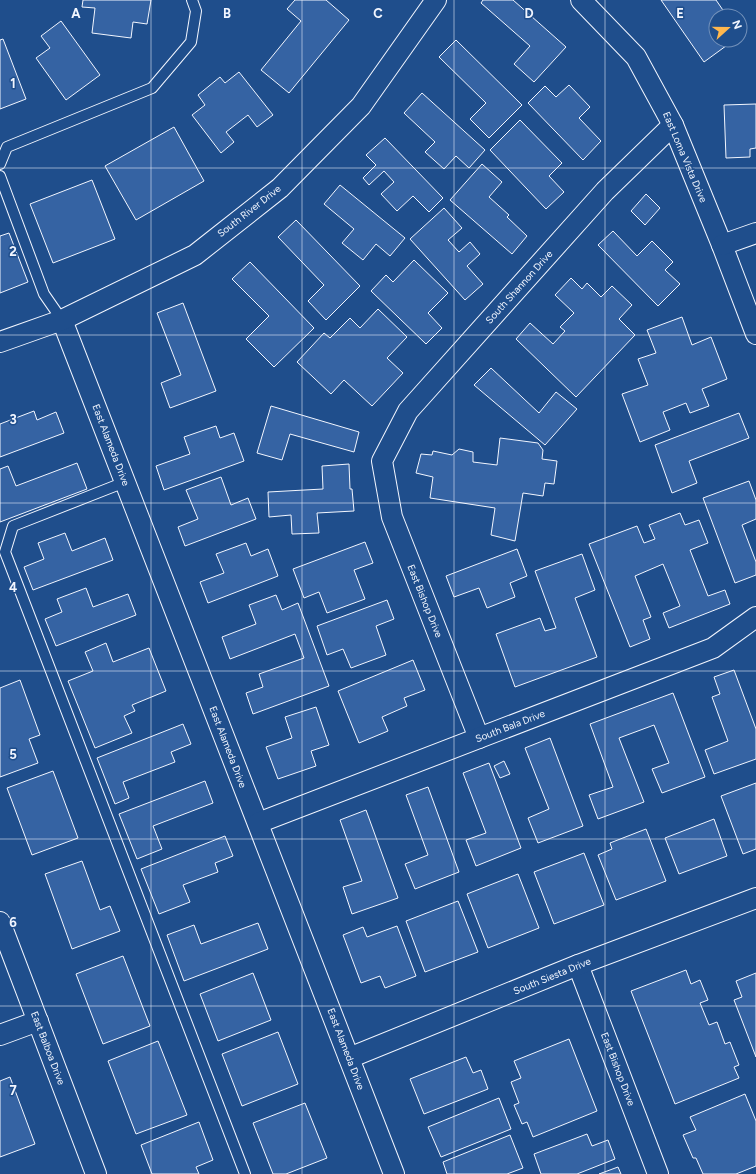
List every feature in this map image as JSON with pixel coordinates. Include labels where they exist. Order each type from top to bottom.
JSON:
[{"type":"street","name":"South River Drive","points":[[0,342],[62,320],[195,254],[280,188],[361,106],[436,0]]},
{"type":"street","name":"East Loma Vista Drive","points":[[581,0],[636,57],[673,125],[722,245],[756,334]]},
{"type":"street","name":"South Shannon Drive","points":[[382,461],[408,412],[605,191],[673,125]]},
{"type":"street","points":[[722,245],[756,233]]},
{"type":"street","name":"East Alameda Drive","points":[[62,320],[394,1174]]},
{"type":"street","name":"East Bishop Drive","points":[[382,461],[392,517],[479,738]]},
{"type":"street","name":"South Bala Drive","points":[[258,824],[713,648],[756,617]]},
{"type":"street","name":"South Siesta Drive","points":[[349,1058],[578,964],[756,898]]},
{"type":"street","name":"East Balboa Drive","points":[[0,922],[96,1174]]},
{"type":"street","name":"East Bishop Drive","points":[[578,964],[658,1174]]},
{"type":"street","points":[[0,1035],[38,1021]]},
{"type":"lane","points":[[0,164],[7,147],[152,88],[191,42],[196,11],[192,0]]},
{"type":"lane","points":[[0,176],[44,294],[62,320]]},
{"type":"lane","points":[[125,482],[13,526],[6,552],[245,1174]]},
{"type":"building","points":[[83,0],[151,0],[147,24],[133,22],[131,38],[92,33],[95,8],[82,7]]},
{"type":"building","points":[[295,0],[326,0],[349,20],[289,93],[261,70],[301,21],[287,9]]},
{"type":"building","points":[[483,0],[513,0],[566,47],[534,82],[514,64],[530,46],[481,3]]},
{"type":"building","points":[[661,0],[716,0],[722,8],[708,8],[708,48],[723,48],[704,62]]},
{"type":"building","points":[[61,21],[100,75],[66,100],[36,58],[50,48],[41,36]]},
{"type":"building","points":[[3,39],[26,99],[0,109],[0,40]]},
{"type":"building","points":[[456,40],[522,105],[489,138],[470,119],[486,103],[439,57]]},
{"type":"building","points":[[239,72],[273,115],[257,127],[248,115],[226,132],[234,142],[221,153],[192,115],[205,105],[198,95],[220,77],[225,83]]},
{"type":"building","points":[[569,85],[590,107],[579,118],[601,141],[583,160],[528,103],[545,86],[556,97]]},
{"type":"building","points":[[422,93],[485,150],[469,168],[456,156],[444,169],[425,152],[435,142],[404,113]]},
{"type":"building","points":[[756,104],[756,148],[750,149],[750,157],[726,158],[724,105]]},
{"type":"building","points":[[520,120],[562,163],[549,176],[564,192],[546,209],[490,150]]},
{"type":"building","points":[[174,127],[204,181],[136,220],[105,166]]},
{"type":"building","points":[[385,138],[443,198],[429,212],[413,196],[397,211],[381,194],[394,182],[384,171],[369,185],[363,178],[376,165],[366,155]]},
{"type":"building","points":[[482,164],[502,182],[489,197],[509,215],[507,217],[527,236],[512,254],[450,200]]},
{"type":"building","points":[[92,180],[115,239],[53,263],[30,204]]},
{"type":"building","points":[[340,185],[405,238],[390,256],[376,244],[363,260],[342,243],[354,229],[324,204]]},
{"type":"building","points":[[646,194],[660,208],[645,225],[631,211]]},
{"type":"building","points":[[444,208],[462,228],[448,240],[459,252],[470,242],[480,254],[467,266],[483,284],[465,300],[410,239]]},
{"type":"building","points":[[296,220],[360,286],[326,320],[308,301],[324,285],[278,237]]},
{"type":"building","points":[[613,231],[637,256],[652,241],[673,262],[665,270],[680,284],[658,306],[598,245]]},
{"type":"building","points":[[9,233],[28,282],[0,293],[0,236]]},
{"type":"building","points":[[414,260],[448,293],[428,313],[442,328],[426,344],[371,291],[386,275],[393,282]]},
{"type":"building","points":[[250,262],[314,328],[274,367],[246,339],[269,316],[232,279]]},
{"type":"building","points":[[571,278],[582,289],[587,283],[601,297],[612,286],[632,305],[619,319],[635,335],[576,397],[516,339],[530,323],[553,344],[565,331],[560,327],[574,313],[555,295]]},
{"type":"building","points":[[183,303],[216,391],[170,408],[161,383],[181,375],[157,313]]},
{"type":"building","points":[[378,309],[407,337],[387,358],[403,373],[372,406],[344,380],[331,394],[297,362],[324,333],[330,338],[350,318],[360,328]]},
{"type":"building","points":[[682,317],[692,345],[711,337],[727,379],[702,389],[709,406],[690,413],[686,403],[663,412],[670,430],[640,442],[622,394],[648,385],[638,359],[656,353],[647,330]]},
{"type":"building","points":[[491,368],[539,413],[556,392],[577,409],[545,445],[474,385]]},
{"type":"building","points":[[271,406],[359,432],[354,452],[290,434],[282,460],[257,453]]},
{"type":"building","points":[[34,411],[37,420],[56,412],[64,433],[0,457],[0,424]]},
{"type":"building","points":[[739,413],[749,438],[689,461],[697,483],[672,493],[655,445]]},
{"type":"building","points":[[216,426],[220,438],[234,433],[244,461],[164,490],[156,466],[190,454],[184,437]]},
{"type":"building","points":[[500,438],[538,443],[543,450],[542,459],[557,461],[554,484],[545,483],[543,496],[523,493],[515,541],[491,535],[495,508],[430,498],[433,477],[416,473],[421,454],[432,455],[433,451],[452,455],[459,449],[473,452],[473,462],[497,465]]},
{"type":"building","points":[[77,463],[87,489],[0,522],[0,469],[8,466],[16,486]]},
{"type":"building","points":[[349,464],[350,489],[352,489],[354,511],[317,513],[319,533],[292,534],[291,515],[269,517],[268,492],[323,489],[322,466]]},
{"type":"building","points":[[221,477],[231,505],[248,498],[256,519],[185,546],[178,527],[198,519],[186,490]]},
{"type":"building","points":[[749,481],[756,500],[756,519],[742,525],[756,562],[756,575],[735,583],[703,498]]},
{"type":"building","points":[[680,513],[685,525],[699,520],[708,543],[690,550],[708,596],[725,590],[730,604],[669,628],[663,613],[680,606],[663,564],[635,576],[651,617],[643,620],[650,639],[630,647],[589,544],[637,526],[644,543],[655,539],[649,525]]},
{"type":"building","points":[[65,533],[72,551],[105,538],[113,560],[33,590],[24,567],[44,559],[38,543]]},
{"type":"building","points":[[365,542],[373,563],[354,570],[365,599],[327,613],[319,592],[304,598],[293,569]]},
{"type":"building","points":[[246,543],[251,556],[268,549],[278,576],[208,603],[200,582],[224,573],[216,554]]},
{"type":"building","points":[[517,549],[527,576],[510,583],[515,597],[487,608],[479,588],[454,597],[446,576]]},
{"type":"building","points":[[582,554],[595,590],[575,598],[597,657],[515,687],[496,634],[540,618],[545,631],[556,628],[535,571]]},
{"type":"building","points":[[86,588],[93,607],[128,594],[136,615],[56,646],[45,619],[62,612],[57,599]]},
{"type":"building","points":[[276,595],[282,610],[298,603],[329,686],[253,714],[246,693],[263,687],[259,674],[304,658],[295,634],[230,659],[222,637],[256,624],[249,605]]},
{"type":"building","points":[[387,600],[394,619],[376,626],[386,655],[351,668],[343,649],[327,655],[317,626]]},
{"type":"building","points":[[106,643],[113,662],[149,648],[166,691],[132,705],[135,711],[124,716],[132,733],[95,748],[68,681],[93,671],[85,652]]},
{"type":"building","points":[[413,660],[425,690],[404,698],[407,706],[382,717],[388,731],[359,743],[338,691]]},
{"type":"building","points":[[734,670],[756,729],[756,759],[714,774],[705,750],[728,741],[712,697],[720,694],[714,677]]},
{"type":"building","points":[[20,680],[40,735],[29,739],[38,763],[0,777],[0,688]]},
{"type":"building","points":[[673,693],[705,777],[662,793],[652,769],[669,763],[654,725],[619,738],[644,802],[598,819],[589,795],[613,787],[590,724]]},
{"type":"building","points":[[316,707],[329,745],[311,751],[316,766],[278,779],[266,747],[292,738],[285,717]]},
{"type":"building","points":[[183,724],[191,744],[171,752],[175,762],[123,782],[129,798],[115,804],[97,758]]},
{"type":"building","points":[[550,738],[583,826],[538,843],[528,818],[549,809],[525,748]]},
{"type":"building","points":[[504,761],[510,774],[500,778],[494,766]]},
{"type":"building","points":[[489,763],[521,848],[476,866],[466,840],[486,833],[463,773]]},
{"type":"building","points":[[53,771],[78,838],[32,855],[7,788]]},
{"type":"building","points":[[205,781],[213,803],[153,826],[162,849],[137,859],[119,814]]},
{"type":"building","points":[[756,783],[756,849],[743,854],[721,796]]},
{"type":"building","points":[[428,787],[459,872],[415,889],[405,864],[428,855],[406,795]]},
{"type":"building","points":[[366,810],[398,898],[352,914],[343,887],[362,881],[340,820]]},
{"type":"building","points":[[714,819],[727,856],[679,874],[665,838]]},
{"type":"building","points":[[646,829],[666,881],[616,900],[598,855],[612,849],[610,843]]},
{"type":"building","points":[[225,836],[233,856],[215,863],[218,872],[183,885],[190,902],[159,914],[141,869]]},
{"type":"building","points":[[584,853],[604,905],[554,924],[534,872]]},
{"type":"building","points":[[82,861],[100,910],[110,906],[120,931],[72,949],[45,874]]},
{"type":"building","points":[[518,874],[539,928],[488,948],[467,894]]},
{"type":"building","points":[[458,901],[478,952],[425,972],[406,921]]},
{"type":"building","points":[[258,923],[268,949],[184,981],[167,935],[194,925],[201,944]]},
{"type":"building","points":[[397,926],[416,976],[385,988],[380,976],[361,983],[343,935],[363,927],[367,937]]},
{"type":"building","points":[[123,956],[150,1026],[103,1044],[76,974]]},
{"type":"building","points":[[686,970],[691,984],[700,980],[708,1000],[700,1003],[709,1025],[717,1022],[725,1044],[730,1042],[739,1065],[734,1067],[739,1078],[675,1104],[631,991]]},
{"type":"building","points":[[253,973],[271,1020],[218,1041],[200,994]]},
{"type":"building","points":[[756,973],[756,1057],[734,1000],[742,997],[736,981]]},
{"type":"building","points":[[278,1032],[298,1084],[242,1106],[222,1054]]},
{"type":"building","points":[[569,1039],[597,1111],[533,1137],[527,1122],[522,1124],[514,1105],[519,1103],[511,1082],[521,1078],[514,1061]]},
{"type":"building","points":[[158,1041],[187,1115],[136,1134],[108,1061]]},
{"type":"building","points":[[466,1057],[473,1073],[481,1070],[488,1089],[424,1114],[410,1079]]},
{"type":"building","points":[[10,1077],[35,1144],[0,1157],[0,1081]]},
{"type":"building","points":[[745,1094],[756,1121],[756,1166],[736,1174],[703,1174],[696,1158],[693,1158],[683,1135],[696,1130],[690,1117]]},
{"type":"building","points":[[499,1098],[511,1129],[441,1157],[428,1127]]},
{"type":"building","points":[[305,1103],[327,1158],[286,1174],[273,1174],[253,1123]]},
{"type":"building","points":[[199,1122],[213,1160],[196,1167],[199,1174],[152,1174],[141,1145]]},
{"type":"building","points":[[587,1134],[592,1146],[608,1140],[615,1159],[577,1174],[541,1174],[534,1154]]},
{"type":"building","points":[[510,1135],[523,1168],[507,1174],[447,1174],[443,1162]]},
{"type":"building","points":[[618,1167],[621,1174],[599,1174]]}]
